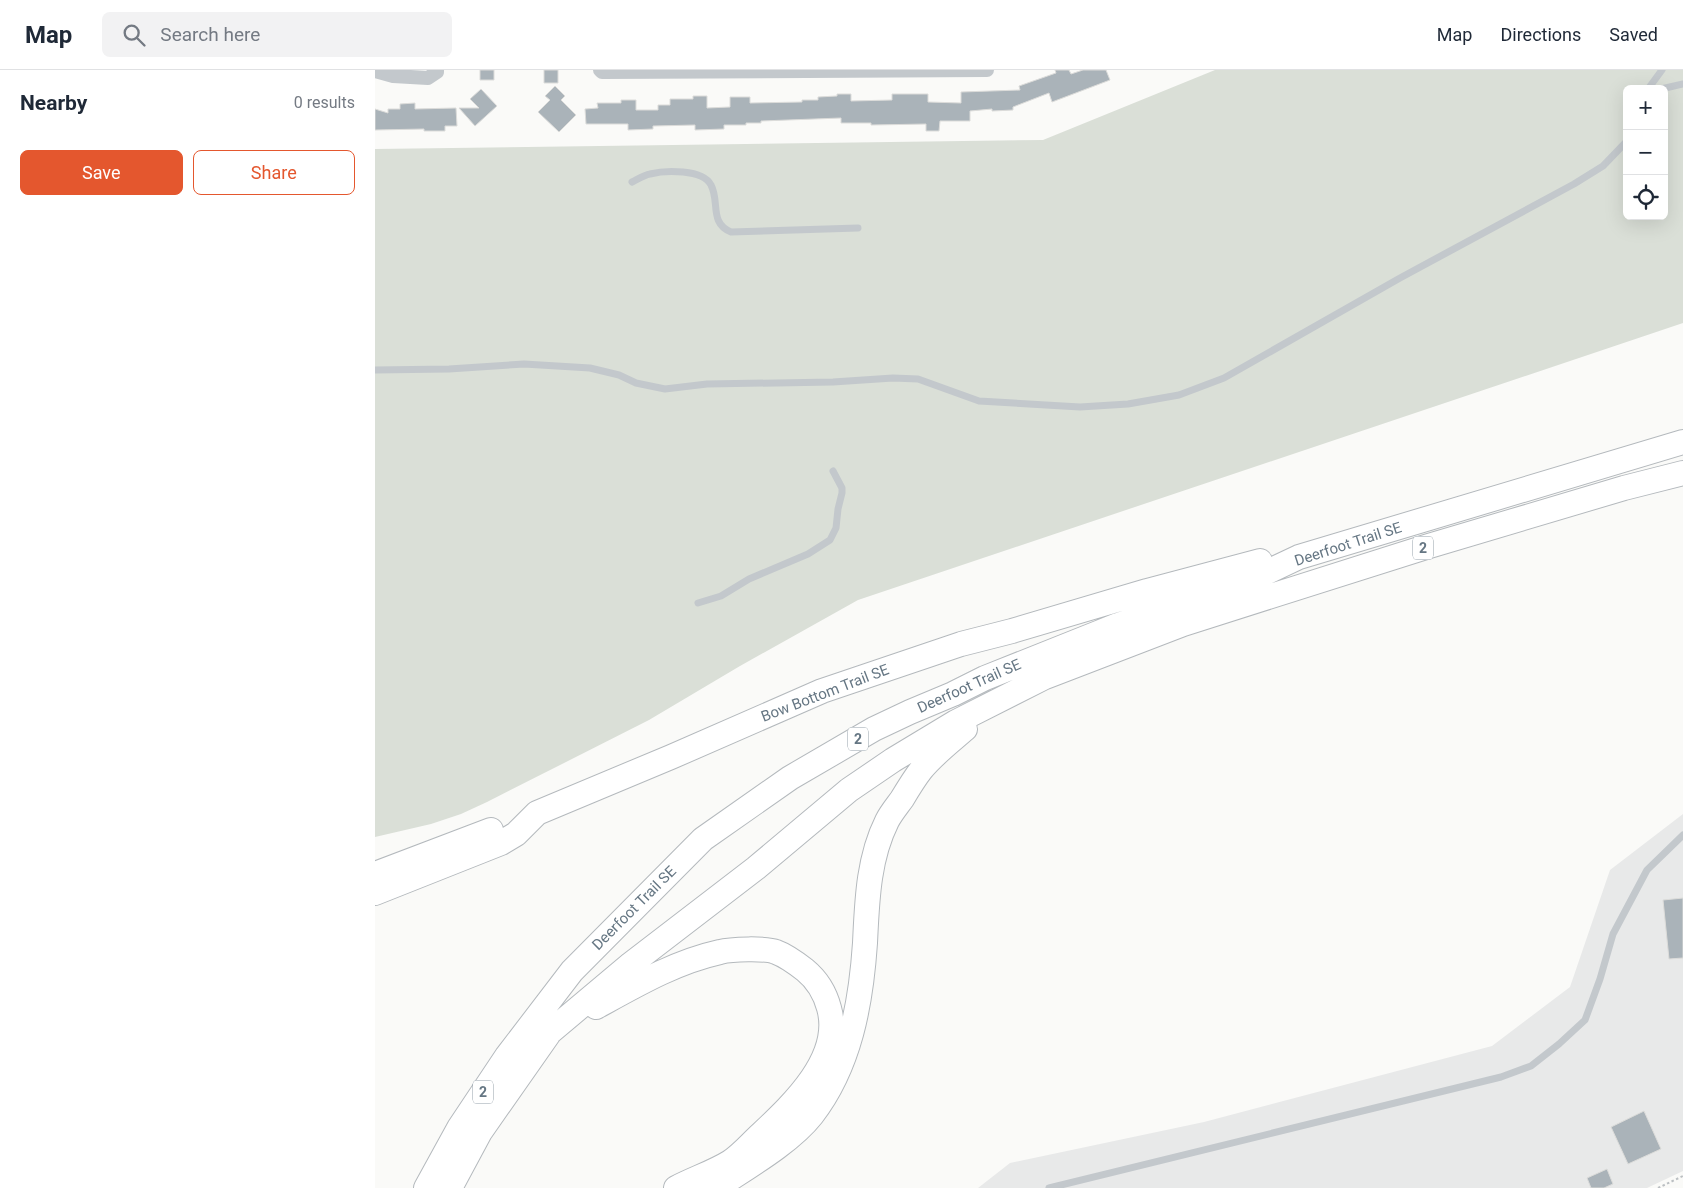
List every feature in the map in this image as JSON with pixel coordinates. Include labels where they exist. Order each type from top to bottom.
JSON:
[{"type":"highway","name":"Deerfoot Trail SE","points":[[426,1188],[469,1130],[516,1061],[572,970],[703,838],[790,778],[874,730],[985,678],[1118,625],[1261,575],[1299,557],[1683,442]]},
{"type":"highway","name":"Deerfoot Trail SE","points":[[516,1061],[631,964],[756,868],[849,790],[923,741],[1045,677],[1183,624],[1438,544],[1624,488],[1683,473]]},
{"type":"highway","name":"Bow Bottom Trail SE","points":[[375,893],[501,843],[516,834],[537,813],[822,691],[961,644],[1241,565],[1299,557]]},
{"type":"highway","points":[[716,1188],[788,1138],[812,1115],[831,1084],[843,1060],[853,1030],[861,986],[867,890],[875,854],[887,820],[921,770],[994,703]]},
{"type":"highway","points":[[375,874],[537,813]]},
{"type":"highway","points":[[550,1032],[658,972],[721,951],[747,949],[775,951],[794,961],[809,973],[822,990],[831,1014],[831,1034],[825,1055],[816,1074],[786,1111],[731,1162],[675,1188]]},
{"type":"highway","name":"Deerfoot Trail SE","points":[[451,1188],[469,1130]]},
{"type":"street","points":[[375,71],[393,76],[428,78],[437,70]]},
{"type":"street","points":[[600,70],[602,72],[987,70]]},
{"type":"lane","points":[[1651,85],[1662,70]]},
{"type":"lane","points":[[1668,87],[1683,84]]},
{"type":"lane","points":[[375,370],[449,369],[524,364],[590,368],[619,375],[636,383],[665,389],[707,384],[833,382],[893,378],[918,379],[979,401],[1081,407],[1137,403],[1179,395],[1224,378],[1400,278],[1574,184],[1603,166],[1623,145]]},
{"type":"lane","points":[[632,182],[648,174],[665,172],[679,172],[705,177],[712,186],[718,222],[724,230],[731,232],[858,228]]},
{"type":"lane","points":[[698,603],[721,596],[749,579],[808,554],[830,540],[835,534],[842,492],[842,488],[833,470]]},
{"type":"lane","points":[[1049,1188],[1501,1078],[1531,1066],[1585,1020],[1600,979],[1613,934],[1647,870],[1683,835]]},
{"type":"path","points":[[1658,1188],[1683,1176]]},
{"type":"shaded area","points":[[1215,70],[1683,70],[1683,323],[858,600],[740,666],[649,720],[487,802],[461,814],[431,824],[375,837],[375,149],[1043,140]]},
{"type":"shaded area","points":[[1683,814],[1683,1171],[1647,1188],[978,1188],[1010,1163],[1204,1122],[1492,1046],[1570,987],[1610,870]]},
{"type":"building","points":[[480,70],[494,70],[494,80],[480,80]]},
{"type":"building","points":[[544,70],[558,70],[558,83],[544,83]]},
{"type":"building","points":[[1055,70],[1069,70],[1071,74],[1083,70],[1106,70],[1110,80],[1052,102],[1049,93],[1013,107],[1013,110],[970,111],[970,121],[940,121],[939,131],[926,131],[926,124],[871,125],[871,123],[841,123],[841,118],[761,121],[761,123],[746,123],[746,125],[724,125],[724,129],[695,130],[695,125],[653,126],[653,129],[628,130],[628,124],[586,124],[585,109],[598,108],[597,103],[621,103],[621,100],[636,100],[636,110],[658,110],[658,105],[670,105],[670,99],[693,99],[693,96],[707,96],[707,108],[730,107],[730,97],[750,97],[750,103],[802,102],[802,100],[818,100],[818,97],[837,96],[837,94],[851,94],[851,101],[892,100],[892,94],[928,94],[928,102],[961,103],[961,92],[1020,90],[1019,86],[1056,73]]},
{"type":"building","points":[[555,86],[565,96],[561,100],[576,115],[559,132],[538,112],[550,100],[545,96]]},
{"type":"building","points":[[481,89],[497,106],[475,126],[459,108],[479,108],[470,99]]},
{"type":"building","points":[[415,103],[415,109],[456,108],[457,126],[445,126],[445,131],[424,131],[424,129],[375,130],[375,109],[388,113],[388,109],[400,109],[400,104]]},
{"type":"building","points":[[1683,898],[1683,958],[1669,959],[1663,900]]},
{"type":"building","points":[[1644,1111],[1661,1149],[1628,1164],[1611,1127]]},
{"type":"building","points":[[1607,1169],[1613,1184],[1604,1188],[1591,1188],[1587,1178]]}]
